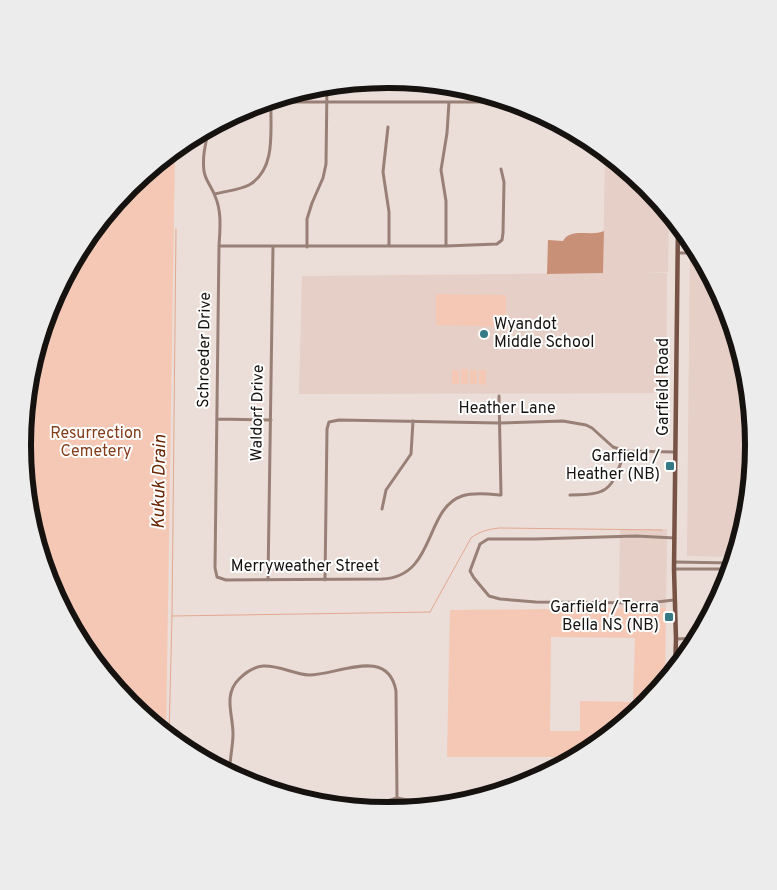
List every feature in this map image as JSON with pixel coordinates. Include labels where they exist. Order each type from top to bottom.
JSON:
[{"type":"main road","name":"Garfield Road","points":[[675,657],[674,562],[678,236]]},
{"type":"street","points":[[307,247],[307,219],[323,178],[326,164],[327,94]]},
{"type":"street","points":[[290,102],[487,102]]},
{"type":"street","points":[[446,246],[446,201],[441,170],[447,133],[449,102]]},
{"type":"street","points":[[215,194],[249,185],[263,172],[268,162],[270,150],[271,108]]},
{"type":"street","points":[[388,127],[382,172],[389,212],[389,246]]},
{"type":"street","name":"Schroeder Drive","points":[[207,138],[204,150],[204,172],[215,194],[220,210],[221,227],[219,246],[215,571],[217,577]]},
{"type":"street","points":[[219,246],[446,246],[493,244],[500,242],[503,233],[504,182],[501,169]]},
{"type":"street","name":"Waldorf Drive","points":[[268,580],[273,247]]},
{"type":"street","points":[[678,253],[690,253]]},
{"type":"street","points":[[499,396],[499,423]]},
{"type":"street","points":[[217,419],[271,420]]},
{"type":"street","points":[[382,509],[386,490],[411,454],[413,421]]},
{"type":"street","name":"Heather Lane","points":[[325,580],[327,438],[329,422],[499,423],[563,421],[581,423],[592,428],[612,447],[625,451],[676,452]]},
{"type":"street","name":"Merryweather Street","points":[[217,577],[226,580],[389,579],[406,572],[419,559],[441,516],[455,499],[466,494],[500,495],[499,423]]},
{"type":"street","points":[[570,495],[591,494],[603,491],[612,482],[625,451]]},
{"type":"street","points":[[674,600],[633,603],[536,602],[500,599],[489,596],[470,571],[480,544],[488,539],[636,536],[675,538]]},
{"type":"street","points":[[674,562],[726,562]]},
{"type":"street","points":[[717,562],[717,569]]},
{"type":"street","points":[[674,569],[724,569]]},
{"type":"street","points":[[676,639],[689,638]]},
{"type":"street","points":[[230,765],[233,736],[229,694],[233,685],[243,674],[256,667],[263,666],[309,675],[376,665],[387,672],[394,683],[396,691],[398,798]]},
{"type":"street","points":[[384,802],[398,798],[413,801]]},
{"type":"shaded area","name":"Wyandot Middle School","points":[[605,161],[641,192],[669,224],[668,272],[644,273],[667,273],[666,393],[299,394],[302,276],[603,273]]},
{"type":"shaded area","points":[[604,231],[603,273],[547,274],[548,240],[563,241],[571,234],[599,233]]},
{"type":"shaded area","points":[[690,253],[719,308],[734,353],[743,398],[745,458],[739,515],[728,557],[687,556]]},
{"type":"shaded area","points":[[667,529],[666,608],[619,608],[620,530]]},
{"type":"green space","name":"Resurrection Cemetery","points":[[175,159],[166,724],[153,714],[120,681],[91,643],[68,603],[58,582],[43,537],[34,492],[31,445],[34,398],[43,353],[58,308],[68,287],[91,247],[120,209],[153,176]]},
{"type":"green space","points":[[436,294],[506,295],[506,327],[436,325]]},
{"type":"green space","points":[[461,369],[468,369],[468,384],[461,384]]},
{"type":"green space","points":[[452,370],[459,370],[459,384],[452,384]]},
{"type":"green space","points":[[470,370],[477,370],[477,384],[470,384]]},
{"type":"green space","points":[[479,370],[486,370],[486,385],[479,384]]},
{"type":"green space","points":[[666,608],[665,671],[624,714],[587,742],[562,757],[447,757],[450,610]],"holes":[[[551,637],[635,638],[633,702],[580,701],[580,731],[550,731]]]},
{"type":"waterway","name":"Kukuk Drain","points":[[169,727],[176,229]]},
{"type":"waterway","points":[[172,616],[430,612],[471,538],[485,531],[500,528],[662,530]]},
{"type":"place","name":"Wyandot Middle School","points":[[484,334]]},
{"type":"place","name":"Garfield / Heather (NB)","points":[[670,466]]},
{"type":"place","name":"Garfield / Terra Bella NS (NB)","points":[[669,617]]}]
